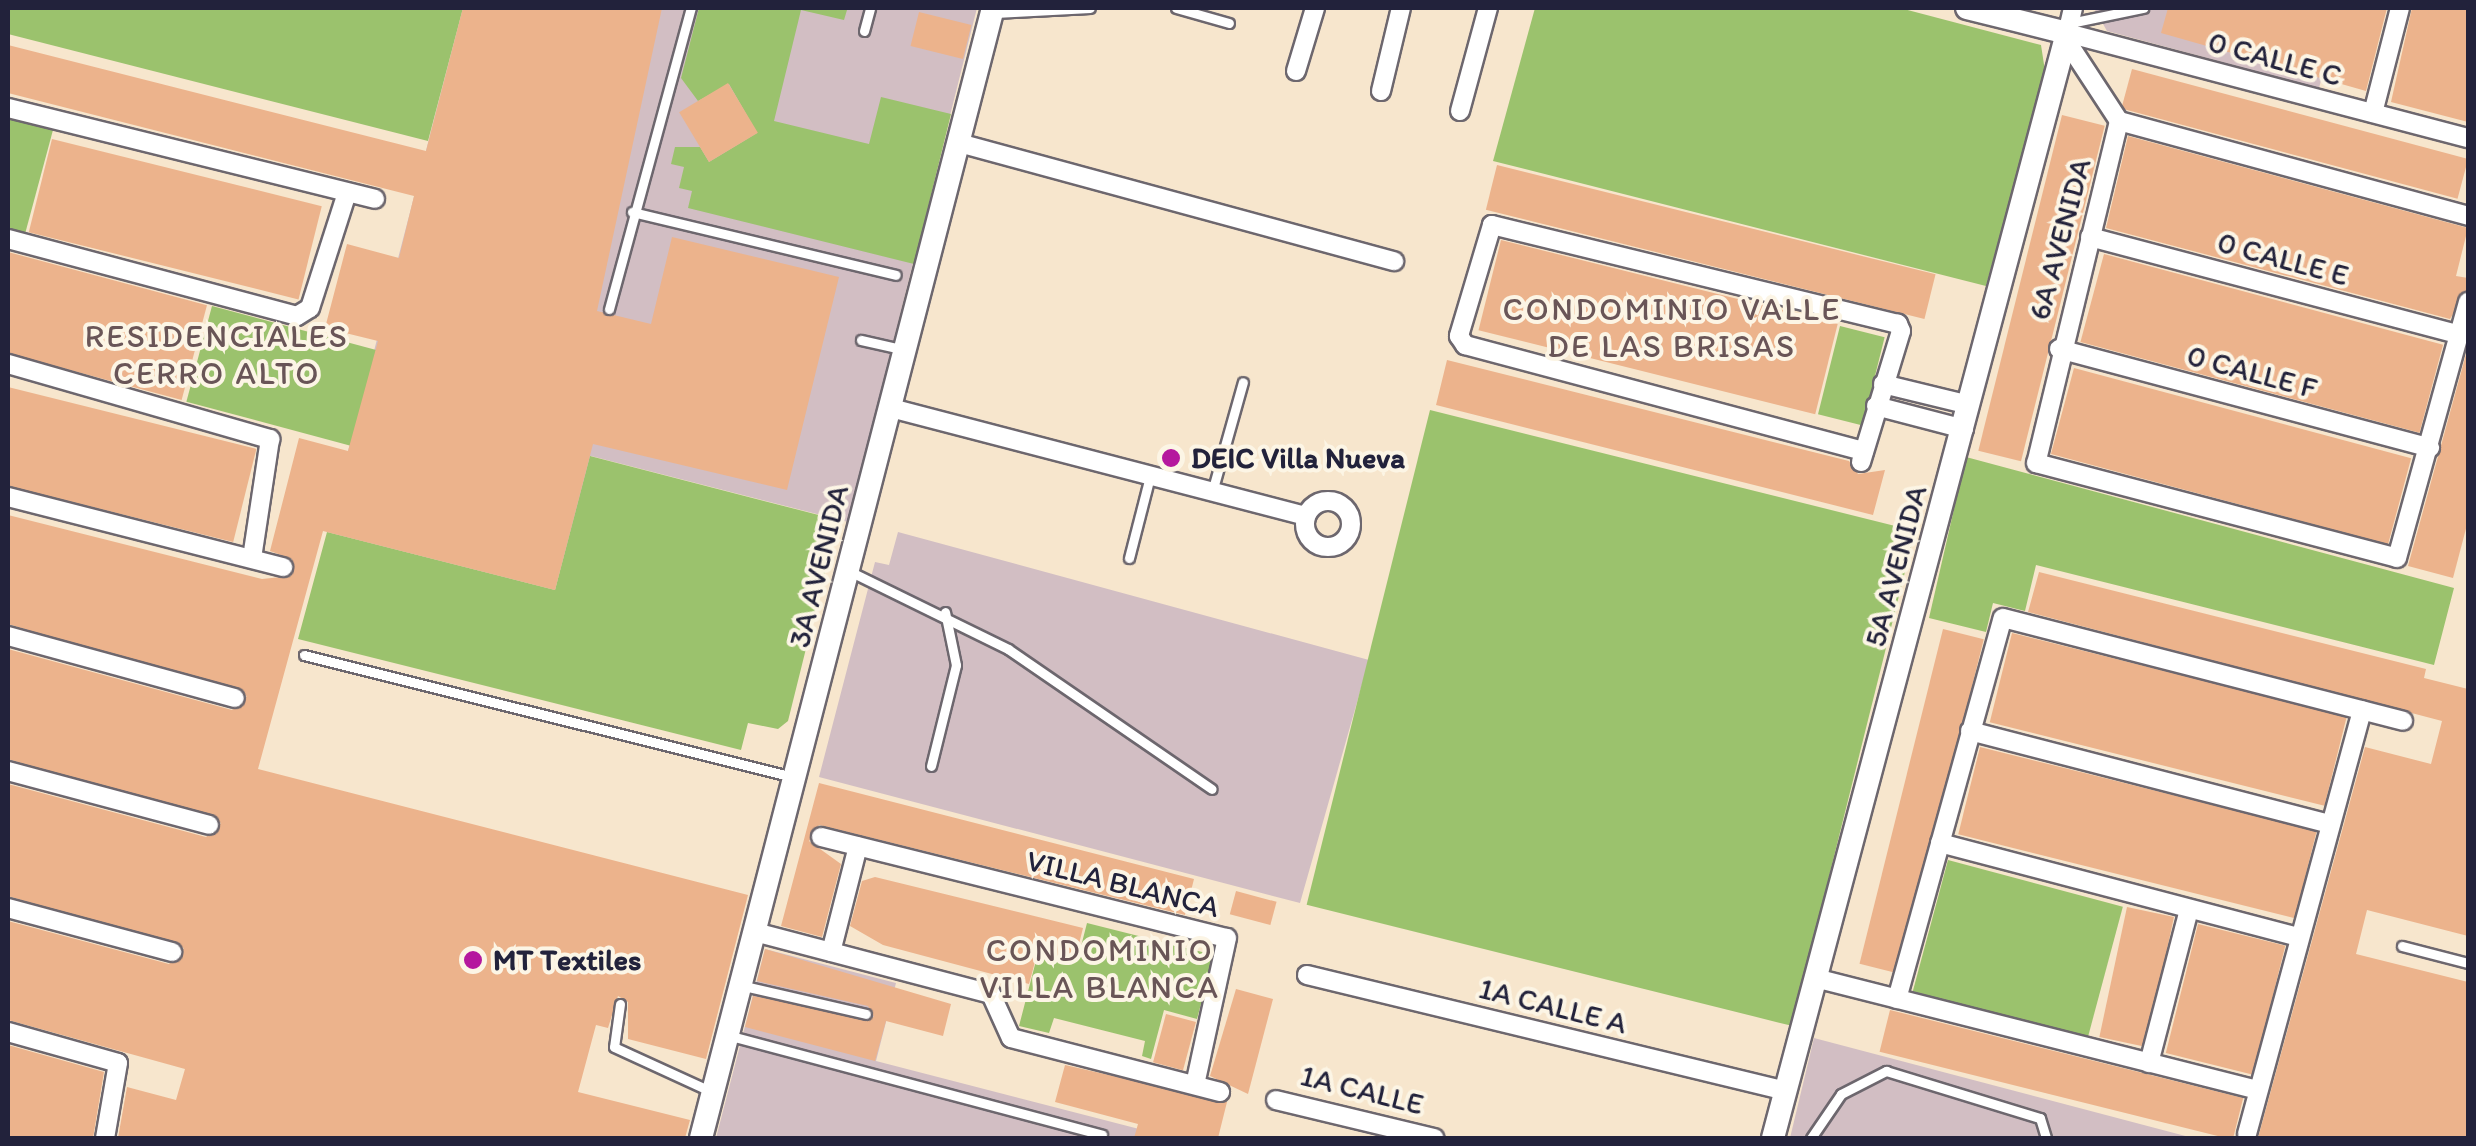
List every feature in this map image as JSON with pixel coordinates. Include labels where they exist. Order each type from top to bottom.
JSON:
[{"type":"street","points":[[1296,71],[1316,8]]},
{"type":"street","points":[[1381,91],[1401,8]]},
{"type":"street","points":[[1460,110],[1488,8]]},
{"type":"street","points":[[1967,8],[2069,26],[2118,121],[2468,216]]},
{"type":"street","points":[[2373,113],[2400,8]]},
{"type":"street","name":"3A AVENIDA","points":[[702,1138],[993,10]]},
{"type":"street","name":"0 CALLE C","points":[[2069,26],[2468,138]]},
{"type":"street","name":"5A AVENIDA","points":[[1773,1138],[1819,979],[2069,26]]},
{"type":"street","points":[[8,108],[375,199]]},
{"type":"street","name":"6A AVENIDA","points":[[2118,121],[2060,349],[2036,462],[2390,560],[2400,553],[2430,448]]},
{"type":"street","points":[[959,142],[1394,261]]},
{"type":"street","points":[[8,239],[302,315],[347,192]]},
{"type":"street","points":[[1492,225],[1898,324],[1876,406],[1862,456],[1465,345],[1459,336],[1492,225]]},
{"type":"street","name":"0 CALLE E","points":[[2090,237],[2461,334]]},
{"type":"street","points":[[2430,448],[2468,302]]},
{"type":"street","name":"0 CALLE F","points":[[2060,349],[2430,448]]},
{"type":"street","points":[[8,364],[270,439],[252,558]]},
{"type":"street","points":[[1883,384],[1970,405]]},
{"type":"street","points":[[1876,406],[1964,429]]},
{"type":"street","points":[[891,408],[1306,516]]},
{"type":"street","points":[[8,496],[283,566]]},
{"type":"street","points":[[1897,1000],[1970,731],[2007,618],[2403,721]]},
{"type":"street","points":[[8,636],[235,698]]},
{"type":"street","points":[[2247,1134],[2362,710]]},
{"type":"street","points":[[1970,731],[2330,824]]},
{"type":"street","points":[[8,771],[210,825]]},
{"type":"street","name":"VILLA BLANCA","points":[[821,836],[1227,938],[1195,1086]]},
{"type":"street","points":[[1940,843],[2300,937]]},
{"type":"street","points":[[831,952],[858,846]]},
{"type":"street","points":[[8,908],[172,952]]},
{"type":"street","points":[[2149,1063],[2189,909]]},
{"type":"street","points":[[755,932],[996,996],[1011,1038],[1220,1092]]},
{"type":"street","name":"1A CALLE A","points":[[1307,975],[1786,1091]]},
{"type":"street","points":[[1819,979],[2258,1090]]},
{"type":"street","points":[[8,1032],[118,1063],[105,1138]]},
{"type":"street","name":"1A CALLE","points":[[1276,1100],[1434,1138]]},
{"type":"lane","points":[[609,309],[690,8]]},
{"type":"lane","points":[[864,31],[870,8]]},
{"type":"lane","points":[[993,10],[1090,8]]},
{"type":"lane","points":[[1176,8],[1230,22]]},
{"type":"lane","points":[[2069,26],[2142,8]]},
{"type":"lane","points":[[632,212],[896,275]]},
{"type":"lane","points":[[861,340],[907,351]]},
{"type":"lane","points":[[1212,492],[1243,382]]},
{"type":"lane","points":[[1129,558],[1150,476]]},
{"type":"lane","points":[[849,571],[945,612],[1212,788]]},
{"type":"lane","points":[[931,766],[956,665],[945,612]]},
{"type":"lane","points":[[304,654],[796,778]]},
{"type":"lane","points":[[2402,946],[2468,962]]},
{"type":"lane","points":[[741,985],[866,1014]]},
{"type":"lane","points":[[620,1004],[614,1048],[713,1092]]},
{"type":"lane","points":[[728,1036],[1102,1134]]},
{"type":"lane","points":[[1811,1138],[1840,1094],[1886,1071],[2040,1118],[2046,1138]]},
{"type":"shaded area","points":[[463,8],[977,8],[848,522],[591,456],[555,590],[327,532]]},
{"type":"shaded area","points":[[2094,8],[2340,8],[2319,88],[2107,31]]},
{"type":"shaded area","points":[[898,532],[1369,660],[1300,903],[819,777],[875,562],[889,565]]},
{"type":"shaded area","points":[[765,949],[896,983],[876,1061],[1174,1138],[716,1138]]},
{"type":"shaded area","points":[[1814,1038],[2193,1138],[1790,1138]]},
{"type":"green space","points":[[8,8],[463,8],[428,141],[8,34]]},
{"type":"green space","points":[[699,8],[847,10],[844,20],[801,10],[774,121],[869,144],[881,97],[951,114],[914,264],[688,208],[692,191],[679,188],[684,167],[671,164],[675,147],[700,147],[709,162],[757,133],[729,84],[698,101],[681,78]]},
{"type":"green space","points":[[1535,8],[1900,8],[2041,45],[2045,71],[1986,286],[1493,161]]},
{"type":"green space","points":[[8,118],[53,130],[25,234],[8,229]]},
{"type":"green space","points":[[212,306],[376,350],[351,446],[186,402]]},
{"type":"green space","points":[[1840,326],[1885,337],[1863,425],[1818,414]]},
{"type":"green space","points":[[1430,410],[1915,531],[1792,1026],[1307,905]]},
{"type":"green space","points":[[590,456],[838,520],[788,721],[778,729],[748,723],[741,750],[298,639],[327,532],[555,590]]},
{"type":"green space","points":[[1966,457],[2454,588],[2434,665],[2036,565],[2025,611],[1993,603],[1986,632],[1929,618]]},
{"type":"green space","points":[[1948,860],[2123,907],[2088,1038],[1913,991]]},
{"type":"green space","points":[[1087,923],[1214,955],[1197,1019],[1164,1010],[1151,1059],[1142,1056],[1145,1041],[1054,1018],[1049,1033],[1019,1026],[1038,953],[1077,962]]},
{"type":"building","points":[[463,8],[662,8],[597,311],[651,324],[672,237],[839,277],[787,490],[593,444],[555,590],[323,531],[258,769],[748,895],[706,1059],[628,1039],[628,1002],[618,996],[608,1028],[596,1025],[578,1092],[690,1120],[685,1138],[118,1138],[127,1087],[176,1100],[185,1069],[8,1020],[8,921],[169,964],[184,948],[8,896],[8,784],[206,837],[221,823],[8,759],[8,649],[232,710],[247,696],[8,624],[8,515],[262,579],[291,576],[292,559],[270,551],[299,438],[348,451],[378,341],[325,328],[347,244],[399,258],[414,196],[8,93],[8,45],[426,151]]},
{"type":"building","points":[[2168,8],[2387,8],[2366,91],[2161,33]]},
{"type":"building","points":[[2412,8],[2468,8],[2468,122],[2391,102]]},
{"type":"building","points":[[919,12],[971,25],[963,59],[911,46]]},
{"type":"building","points":[[2132,69],[2468,159],[2458,199],[2121,109]]},
{"type":"building","points":[[728,83],[758,133],[709,162],[679,112]]},
{"type":"building","points":[[2062,115],[2105,126],[2021,461],[1978,451]]},
{"type":"building","points":[[2128,136],[2468,228],[2456,276],[2468,278],[2468,290],[2450,319],[2106,228]]},
{"type":"building","points":[[52,139],[322,206],[299,299],[29,232]]},
{"type":"building","points":[[1497,165],[1936,274],[1924,319],[1486,210]]},
{"type":"building","points":[[1501,240],[1838,324],[1815,414],[1479,330]]},
{"type":"building","points":[[8,252],[207,305],[182,400],[8,353]]},
{"type":"building","points":[[2104,254],[2443,345],[2419,433],[2080,342]]},
{"type":"building","points":[[2468,347],[2468,521],[2453,578],[2408,566]]},
{"type":"building","points":[[1447,360],[1849,461],[1858,474],[1885,470],[1873,515],[1436,405]]},
{"type":"building","points":[[2074,368],[2411,458],[2388,544],[2051,454]]},
{"type":"building","points":[[8,387],[256,449],[233,542],[8,486]]},
{"type":"building","points":[[2039,572],[2426,669],[2424,678],[2468,689],[2468,936],[2367,910],[2356,954],[2468,982],[2468,1138],[2258,1138],[2365,747],[2431,764],[2442,721],[2028,612]]},
{"type":"building","points":[[1943,629],[1984,639],[1900,974],[1860,964]]},
{"type":"building","points":[[2012,633],[2347,716],[2324,806],[1990,722]]},
{"type":"building","points":[[1980,747],[2317,831],[2295,918],[1958,834]]},
{"type":"building","points":[[819,783],[1194,879],[1185,915],[819,825],[809,841],[841,864],[822,937],[781,926]]},
{"type":"building","points":[[875,877],[1083,928],[1075,960],[1038,951],[1029,984],[883,945],[850,926],[862,881]]},
{"type":"building","points":[[1236,891],[1277,902],[1270,925],[1230,914]]},
{"type":"building","points":[[2127,907],[2174,917],[2146,1047],[2099,1037]]},
{"type":"building","points":[[2198,924],[2285,946],[2253,1075],[2166,1053]]},
{"type":"building","points":[[765,949],[951,1004],[943,1036],[886,1021],[875,1061],[745,1027],[753,996],[874,1017],[868,1006],[757,981]]},
{"type":"building","points":[[1236,989],[1273,999],[1248,1094],[1210,1076]]},
{"type":"building","points":[[1890,1010],[2243,1098],[2233,1138],[2226,1138],[1880,1052]]},
{"type":"building","points":[[1166,1014],[1196,1022],[1183,1070],[1153,1062]]},
{"type":"building","points":[[8,1045],[104,1072],[93,1138],[8,1138]]},
{"type":"building","points":[[1065,1065],[1227,1102],[1218,1138],[1134,1138],[1138,1124],[1055,1102]]},
{"type":"place","name":"DEIC Villa Nueva","points":[[1171,458]]},
{"type":"place","name":"MT Textiles","points":[[473,960]]},
{"type":"district","name":"CONDOMINIO VALLE DE LAS BRISAS","points":[[1672,328]]},
{"type":"district","name":"RESIDENCIALES CERRO ALTO","points":[[217,356]]},
{"type":"district","name":"CONDOMINIO VILLA BLANCA","points":[[1100,970]]}]
